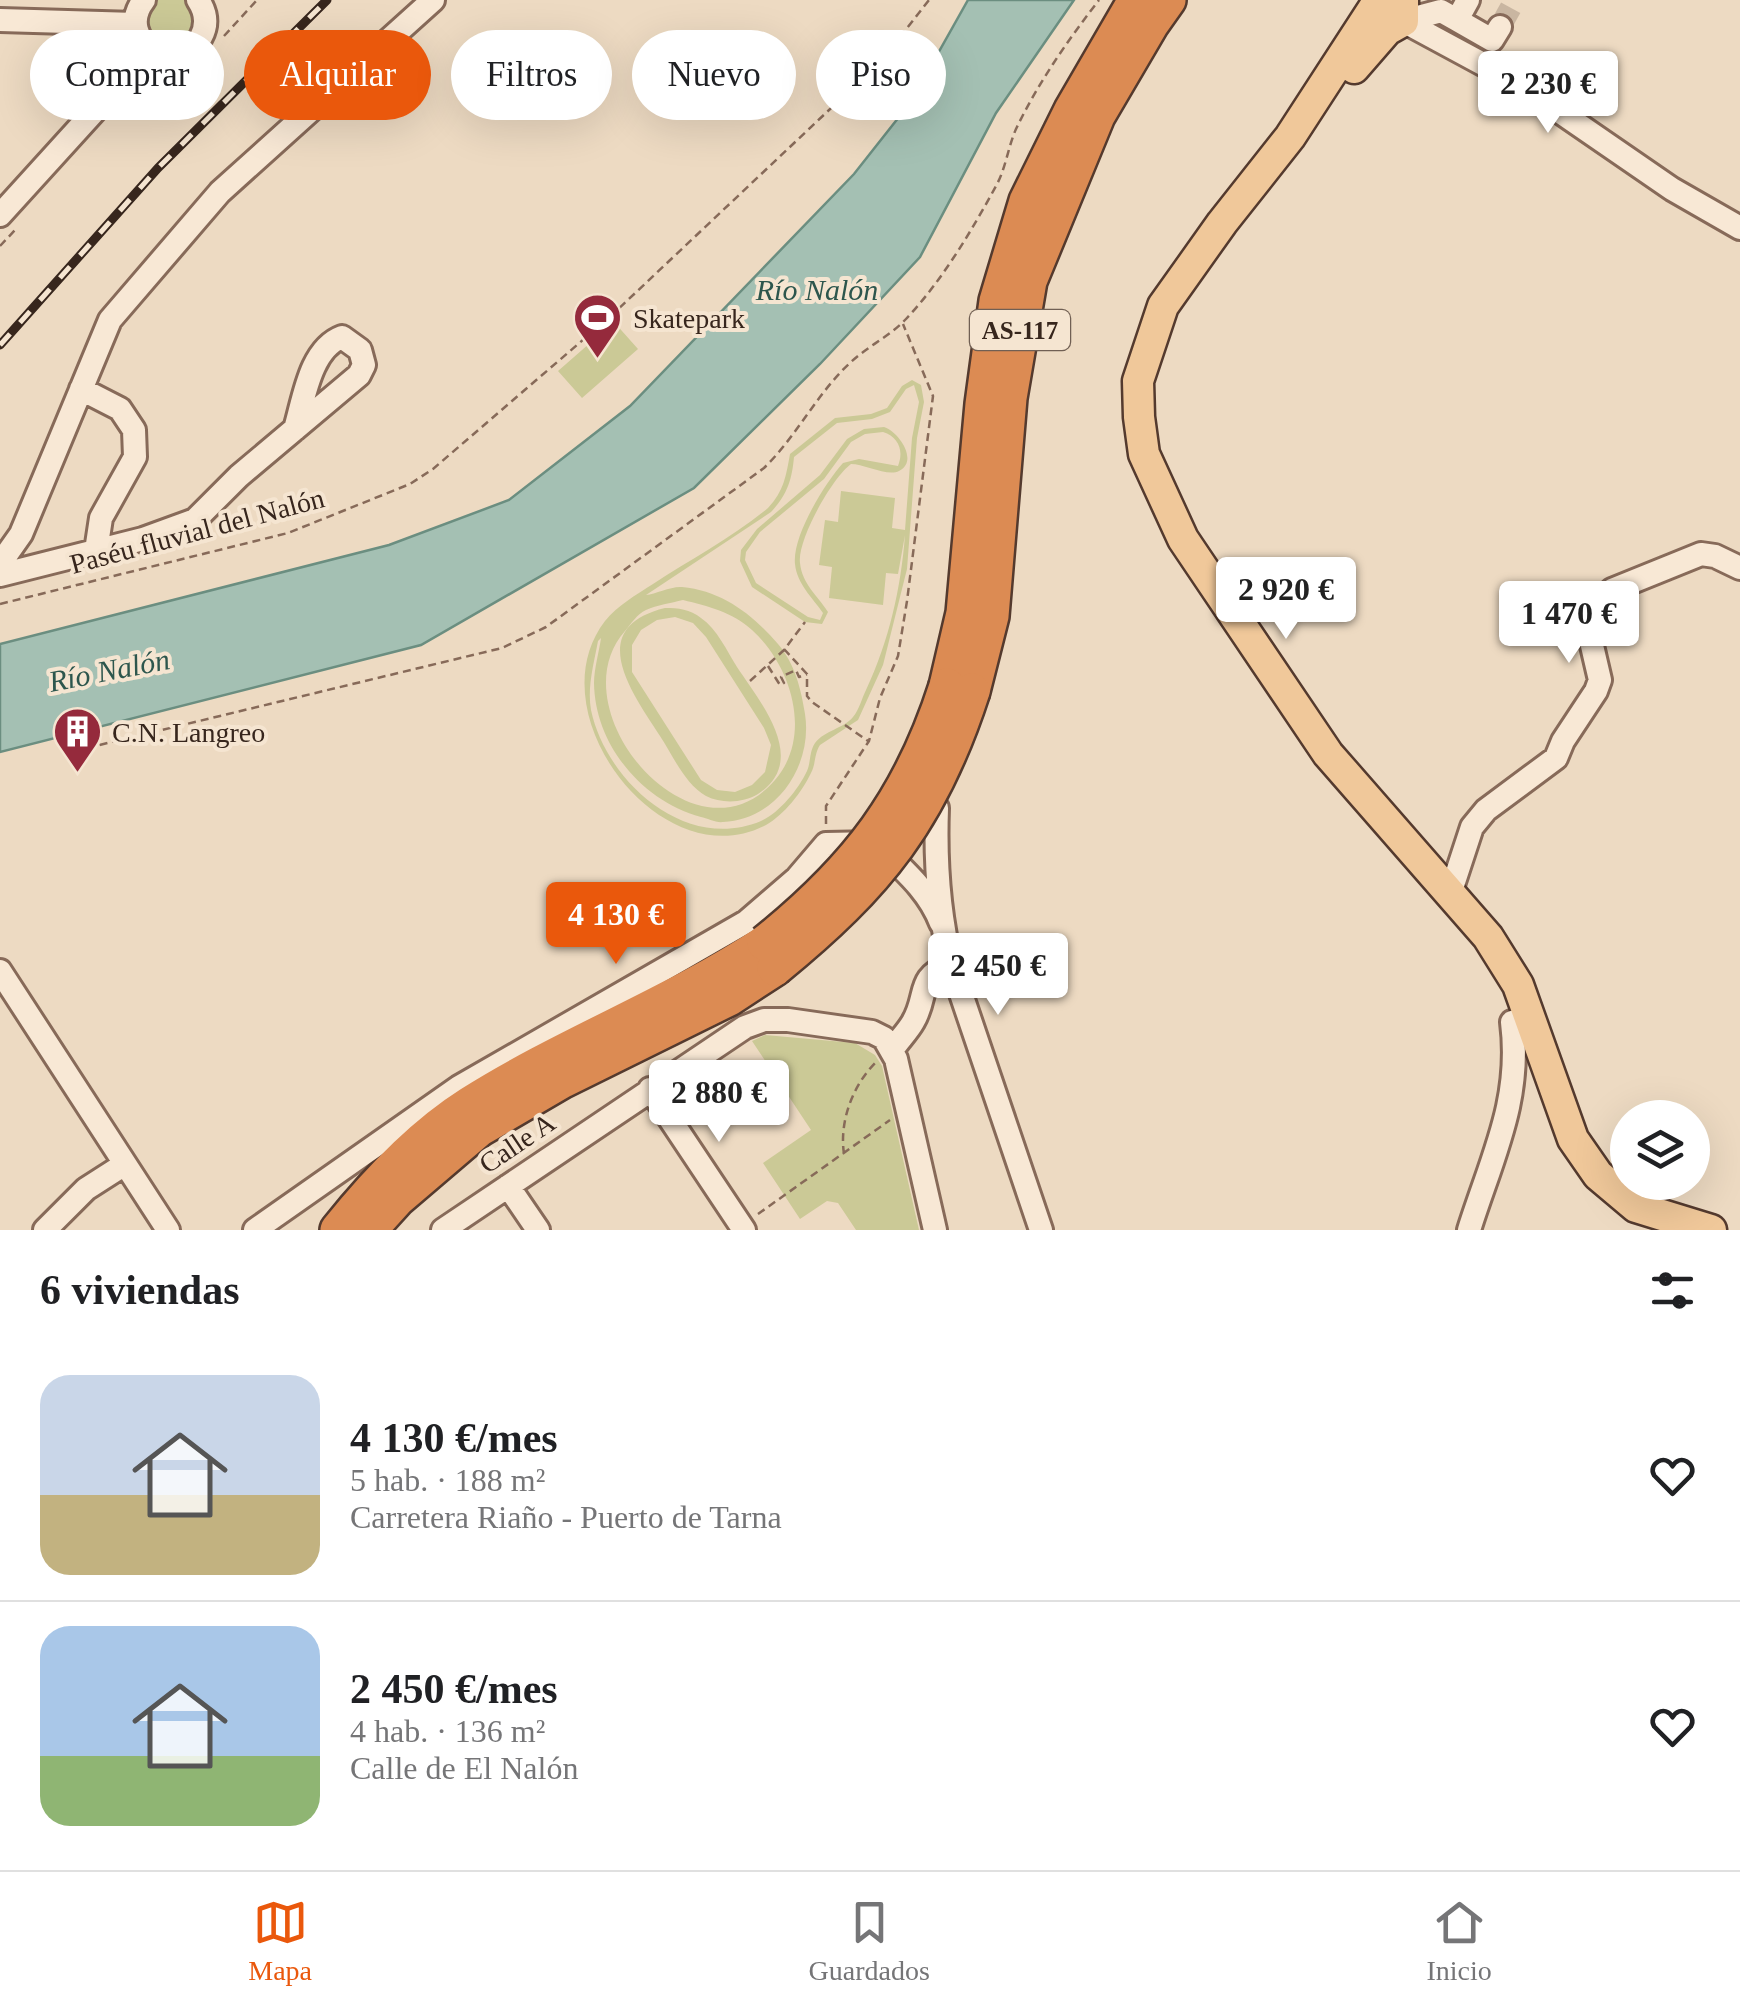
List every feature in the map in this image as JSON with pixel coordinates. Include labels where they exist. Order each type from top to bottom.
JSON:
[{"type":"highway","name":"AS-117","points":[[960,688],[964,613],[997,301],[1028,201],[1072,110],[1136,0]]},
{"type":"highway","name":"AS-117","points":[[338,1230],[393,1185],[466,1106],[552,1056],[716,975],[770,955],[882,825],[960,688],[991,616],[1009,398],[1029,281],[1097,116],[1168,0]]},
{"type":"highway","name":"AS-117","points":[[369,1230],[393,1185]]},
{"type":"highway","points":[[316,1230],[352,1190],[393,1185],[379,1230]]},
{"type":"main road","points":[[1403,7],[1332,74],[1164,306],[1138,381],[1144,454],[1183,540],[1328,754],[1488,937],[1518,985],[1574,1139],[1598,1176],[1636,1207],[1711,1230]]},
{"type":"street","points":[[136,30],[139,5],[144,0]]},
{"type":"street","points":[[198,0],[205,15],[205,30]]},
{"type":"street","points":[[0,564],[21,534],[110,320],[220,192],[433,0]]},
{"type":"street","points":[[1403,7],[1462,10],[1492,40],[1500,27]]},
{"type":"street","points":[[1403,7],[1672,189],[1740,228]]},
{"type":"street","points":[[0,20],[135,24]]},
{"type":"street","points":[[0,215],[86,120]]},
{"type":"street","points":[[81,390],[120,409],[134,430],[135,457],[100,518],[96,551]]},
{"type":"street","points":[[0,575],[143,540],[195,520],[295,429]]},
{"type":"street","points":[[1450,894],[1472,826],[1486,810],[1556,758],[1562,741],[1596,691],[1600,680],[1590,619],[1600,603],[1612,590],[1693,556],[1715,556],[1740,568]]},
{"type":"street","points":[[936,808],[935,866],[941,922]]},
{"type":"street","points":[[255,1230],[459,1088],[746,922],[797,878],[826,844],[876,843],[934,903],[1041,1230]]},
{"type":"street","points":[[935,1230],[893,1048],[915,1020],[924,984],[932,973],[951,964]]},
{"type":"street","points":[[0,970],[168,1230]]},
{"type":"street","points":[[1469,1230],[1513,1098],[1516,1053],[1512,1022],[1530,1018]]},
{"type":"street","name":"Calle A","points":[[443,1230],[744,1027],[764,1020],[872,1032],[893,1048]]},
{"type":"street","points":[[650,1089],[743,1228]]},
{"type":"street","points":[[45,1230],[86,1189],[126,1164]]},
{"type":"street","points":[[508,1186],[538,1230]]},
{"type":"path","points":[[224,36],[257,0]]},
{"type":"path","name":"Paséu fluvial del Nalón","points":[[0,604],[288,533],[410,484],[433,469],[628,301],[882,60],[929,0]]},
{"type":"path","points":[[87,748],[502,648],[546,627],[764,468],[851,362],[902,323],[928,294],[996,187],[1029,103],[1076,28],[1099,0]]},
{"type":"path","points":[[0,246],[26,217]]},
{"type":"path","points":[[826,844],[826,806],[869,742],[880,698],[898,656],[933,396],[902,323]]},
{"type":"path","points":[[750,681],[806,622]]},
{"type":"path","points":[[784,649],[808,674],[807,696],[812,702],[869,742]]},
{"type":"path","points":[[767,665],[780,685],[784,683],[781,677],[796,670],[799,676],[808,674]]},
{"type":"path","points":[[844,1154],[844,1120],[850,1102],[872,1065],[893,1048]]},
{"type":"path","points":[[743,1228],[899,1114],[910,1112]]},
{"type":"shaded area","points":[[144,0],[198,0],[197,30],[147,30]]},
{"type":"shaded area","name":"Skatepark","points":[[614,322],[638,349],[582,398],[558,371]]},
{"type":"shaded area","points":[[912,380],[921,385],[924,402],[917,438],[907,569],[883,665],[858,720],[820,745],[803,788],[773,821],[726,836],[687,829],[651,809],[620,778],[597,740],[586,699],[587,658],[605,621],[616,610],[768,508],[781,489],[790,454],[835,418],[887,408],[902,386]],"holes":[[[914,385],[919,402],[912,438],[905,530],[892,528],[895,498],[841,491],[838,522],[825,520],[819,565],[832,567],[829,598],[883,605],[886,573],[898,574],[905,535],[897,594],[887,633],[857,711],[849,721],[815,743],[799,786],[768,817],[732,828],[704,827],[678,819],[631,785],[599,736],[590,693],[598,641],[601,638],[594,683],[596,706],[613,748],[641,784],[680,809],[717,822],[742,819],[775,800],[797,770],[806,733],[799,686],[784,652],[747,614],[724,599],[678,587],[646,595],[771,512],[788,487],[794,457],[837,423],[872,419],[890,412],[906,389]],[[683,600],[719,610],[752,630],[778,662],[793,702],[795,723],[787,762],[775,780],[743,804],[708,807],[674,795],[644,770],[621,737],[608,701],[608,664],[625,631],[646,610]]]},
{"type":"shaded area","points":[[864,429],[890,430],[905,447],[907,461],[894,472],[851,464],[826,495],[804,540],[800,563],[807,584],[828,612],[822,624],[805,622],[752,587],[740,561],[741,550],[757,529],[820,475],[847,439]],"holes":[[[883,432],[899,445],[898,466],[859,459],[843,463],[804,525],[795,552],[796,571],[823,613],[820,620],[808,617],[756,583],[745,560],[746,552],[760,532],[824,479],[851,442],[865,434]]]},
{"type":"shaded area","points":[[665,608],[688,611],[707,623],[721,641],[776,731],[780,765],[773,780],[758,794],[739,801],[712,799],[699,791],[680,769],[638,701],[622,664],[620,646],[626,631],[640,618]],"holes":[[[675,617],[693,623],[706,637],[771,745],[765,772],[752,785],[735,792],[717,790],[701,780],[632,672],[632,645],[641,630],[657,620]]]},
{"type":"shaded area","points":[[765,1035],[855,1043],[875,1055],[882,1066],[919,1230],[856,1230],[838,1203],[827,1201],[800,1219],[763,1163],[811,1130],[752,1041]]},
{"type":"water","name":"Río Nalón","points":[[968,0],[1074,0],[996,113],[920,257],[820,364],[694,488],[421,645],[0,752],[0,644],[389,545],[509,500],[630,406],[854,174],[897,120],[946,120],[946,39]]},
{"type":"tunnel","points":[[1500,27],[1515,0]]},
{"type":"railway","points":[[0,345],[158,168],[327,0]]},
{"type":"place","name":"Skatepark","points":[[598,360]]},
{"type":"place","name":"C.N. Langreo","points":[[77,774]]}]
